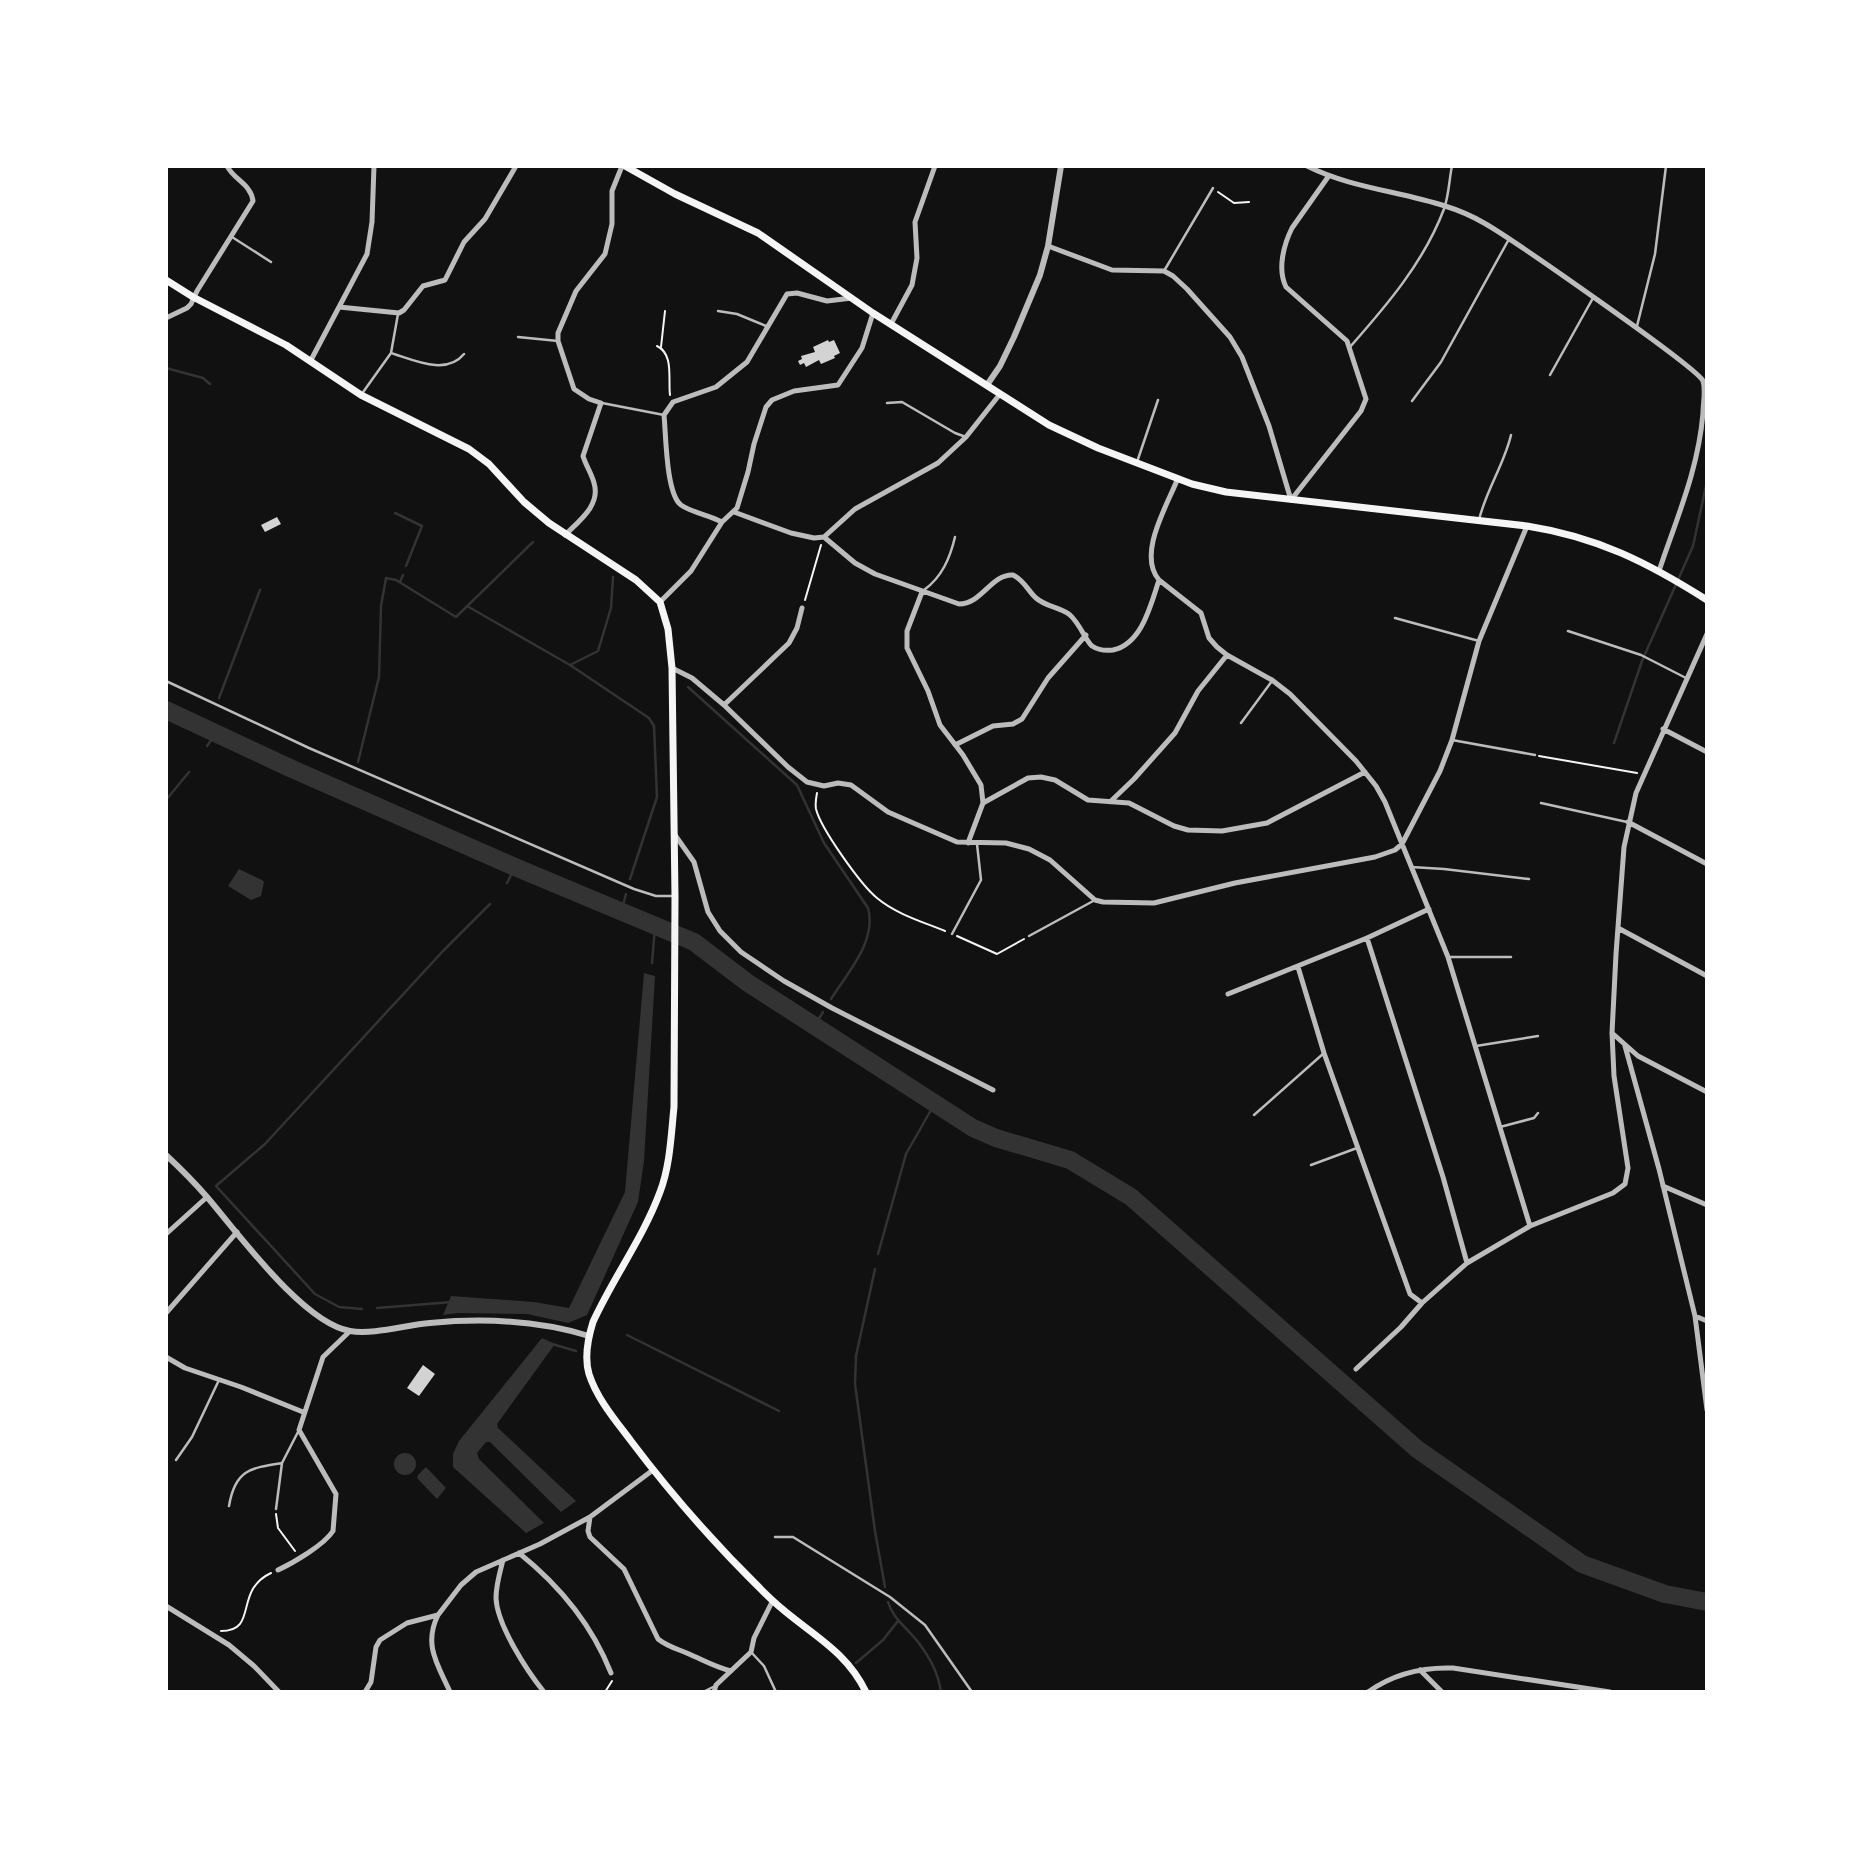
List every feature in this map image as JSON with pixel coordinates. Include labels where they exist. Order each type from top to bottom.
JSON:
[{"type":"main road","points":[[623,166],[758,233],[873,313],[1061,431],[1137,462],[1226,492],[1527,526],[1590,539],[1659,571],[1707,600]]},
{"type":"main road","points":[[166,280],[311,360],[361,395],[469,449],[489,464],[524,502],[565,535],[636,580],[660,601],[668,629],[672,668],[675,835],[674,1107],[665,1175],[652,1210],[601,1305],[589,1336],[587,1367],[602,1401],[685,1509],[773,1600],[850,1664],[866,1692]]},
{"type":"street","points":[[166,318],[187,308],[251,206],[253,197],[248,187],[233,176],[227,166]]},
{"type":"street","points":[[311,360],[360,269],[371,239],[374,166]]},
{"type":"street","points":[[339,307],[399,313],[424,286],[440,282],[450,275],[464,242],[485,219],[516,166]]},
{"type":"street","points":[[565,535],[587,513],[596,498],[594,481],[585,465],[583,452],[601,403],[589,399],[575,388],[558,341],[559,327],[576,291],[605,254],[612,224],[612,191],[623,166]]},
{"type":"street","points":[[891,324],[912,285],[916,258],[915,222],[935,166]]},
{"type":"street","points":[[987,385],[1014,337],[1040,275],[1048,246],[1060,166]]},
{"type":"street","points":[[1307,166],[1328,177],[1445,206],[1483,222],[1556,270],[1703,379],[1700,445],[1659,571]]},
{"type":"street","points":[[1291,500],[1364,405],[1366,393],[1350,347],[1343,337],[1286,286],[1281,274],[1292,228],[1328,177]]},
{"type":"street","points":[[1048,246],[1112,270],[1164,271],[1179,281],[1205,307],[1230,337],[1242,358],[1266,417],[1291,500]]},
{"type":"street","points":[[722,522],[710,515],[683,507],[676,500],[671,489],[664,415],[672,403],[711,389],[752,356],[766,326],[786,294],[791,292],[827,301],[852,298]]},
{"type":"street","points":[[660,601],[698,562],[722,522],[734,512],[743,491],[766,407],[776,397],[785,393],[838,385],[862,348],[873,313]]},
{"type":"street","points":[[734,512],[791,533],[814,538],[824,537],[855,509],[922,474],[946,456],[966,437],[1000,394]]},
{"type":"street","points":[[1178,478],[1154,535],[1150,553],[1151,566],[1159,580],[1202,613],[1209,638],[1227,655],[1272,680],[1290,694],[1365,772],[1385,802],[1448,957],[1530,1226]]},
{"type":"street","points":[[672,668],[692,678],[724,705],[807,782],[820,785],[851,785],[888,812],[945,838],[977,844],[1006,843],[1038,853],[1056,865],[1095,900],[1144,903],[1166,901],[1235,883],[1375,857],[1395,850],[1402,844],[1424,805],[1452,740],[1479,641],[1527,526]]},
{"type":"street","points":[[824,537],[862,568],[893,583],[959,604],[967,604],[1001,578],[1013,575],[1021,580],[1037,599],[1069,615],[1086,635],[1088,643],[1100,650],[1115,650],[1124,646],[1136,634],[1159,580]]},
{"type":"street","points":[[922,592],[907,631],[907,648],[928,691],[940,725],[981,785],[983,803],[968,843]]},
{"type":"street","points":[[724,705],[789,643],[803,608]]},
{"type":"street","points":[[1356,1369],[1401,1327],[1422,1303],[1467,1263],[1530,1226],[1613,1193],[1625,1184],[1628,1168],[1614,1076],[1612,1033],[1628,822],[1643,775],[1707,634]]},
{"type":"street","points":[[955,745],[993,726],[1013,724],[1022,719],[1048,678],[1074,645],[1086,635]]},
{"type":"street","points":[[1110,802],[1175,733],[1198,691],[1227,655]]},
{"type":"street","points":[[1663,729],[1707,752]]},
{"type":"street","points":[[983,803],[1028,778],[1041,777],[1055,780],[1088,800],[1129,803],[1174,826],[1188,830],[1222,831],[1267,823],[1365,772]]},
{"type":"street","points":[[1628,822],[1707,864]]},
{"type":"street","points":[[675,835],[694,862],[708,912],[720,931],[741,952],[832,1008],[993,1090]]},
{"type":"street","points":[[1228,994],[1367,938],[1429,909]]},
{"type":"street","points":[[1618,928],[1707,976]]},
{"type":"street","points":[[1367,938],[1443,1177],[1467,1263]]},
{"type":"street","points":[[1298,967],[1324,1053],[1410,1294],[1422,1303]]},
{"type":"street","points":[[1612,1033],[1638,1056],[1707,1092]]},
{"type":"street","points":[[1625,1046],[1695,1316],[1707,1410]]},
{"type":"street","points":[[166,1155],[307,1308],[350,1331],[427,1323],[484,1321],[549,1325],[589,1336]]},
{"type":"street","points":[[1663,1186],[1707,1205]]},
{"type":"street","points":[[166,1234],[207,1197]]},
{"type":"street","points":[[166,1313],[237,1232]]},
{"type":"street","points":[[1695,1316],[1707,1321]]},
{"type":"street","points":[[278,1570],[332,1534],[336,1494],[299,1430],[323,1357],[350,1331]]},
{"type":"street","points":[[166,1357],[185,1368],[303,1412]]},
{"type":"street","points":[[450,1692],[433,1658],[431,1636],[438,1615],[461,1585],[476,1572],[590,1517],[653,1470]]},
{"type":"street","points":[[590,1517],[590,1537],[624,1569],[658,1639],[666,1646],[709,1665],[731,1671]]},
{"type":"street","points":[[519,1553],[553,1583],[589,1626],[611,1673]]},
{"type":"street","points":[[503,1560],[496,1600],[500,1617],[514,1648],[544,1692]]},
{"type":"street","points":[[715,1689],[751,1652],[754,1638],[773,1600]]},
{"type":"street","points":[[166,1606],[229,1645],[279,1692]]},
{"type":"street","points":[[365,1692],[371,1682],[376,1647],[380,1640],[407,1623],[438,1615]]},
{"type":"street","points":[[1368,1692],[1383,1681],[1430,1668],[1453,1668],[1610,1692]]},
{"type":"street","points":[[1420,1670],[1442,1692]]},
{"type":"lane","points":[[1350,347],[1400,288],[1436,226],[1445,206],[1452,166]]},
{"type":"lane","points":[[1637,329],[1655,254],[1666,166]]},
{"type":"lane","points":[[1164,271],[1213,188]]},
{"type":"lane","points":[[232,237],[271,262]]},
{"type":"lane","points":[[1412,401],[1441,362],[1509,239]]},
{"type":"lane","points":[[1550,375],[1592,298]]},
{"type":"lane","points":[[718,311],[729,315],[737,314],[766,326]]},
{"type":"lane","points":[[361,395],[391,353],[399,313]]},
{"type":"lane","points":[[518,337],[558,341]]},
{"type":"lane","points":[[391,353],[440,366],[454,363],[464,354]]},
{"type":"lane","points":[[1137,462],[1157,400]]},
{"type":"lane","points":[[887,404],[902,402],[966,437]]},
{"type":"lane","points":[[601,403],[664,415]]},
{"type":"lane","points":[[1479,520],[1507,452],[1511,435]]},
{"type":"lane","points":[[922,592],[938,577],[950,555],[955,537]]},
{"type":"lane","points":[[1395,618],[1479,641]]},
{"type":"lane","points":[[1568,631],[1641,655],[1686,678]]},
{"type":"lane","points":[[1241,723],[1272,680]]},
{"type":"lane","points":[[166,681],[309,748],[635,890],[656,896],[675,896]]},
{"type":"lane","points":[[1452,740],[1535,755]]},
{"type":"lane","points":[[1541,803],[1628,822]]},
{"type":"lane","points":[[952,934],[981,880],[977,844]]},
{"type":"lane","points":[[1411,867],[1529,879]]},
{"type":"lane","points":[[1029,936],[1095,900]]},
{"type":"lane","points":[[1448,957],[1511,957]]},
{"type":"lane","points":[[1476,1046],[1538,1036]]},
{"type":"lane","points":[[1254,1115],[1324,1053]]},
{"type":"lane","points":[[1534,1118],[1538,1113]]},
{"type":"lane","points":[[1500,1127],[1534,1118],[1540,1119]]},
{"type":"lane","points":[[1311,1165],[1358,1148]]},
{"type":"lane","points":[[176,1460],[192,1437],[219,1381]]},
{"type":"lane","points":[[276,1509],[282,1463],[299,1430]]},
{"type":"lane","points":[[229,1506],[234,1485],[241,1476],[257,1468],[282,1463]]},
{"type":"lane","points":[[775,1537],[793,1537],[908,1611],[925,1625],[972,1692]]},
{"type":"lane","points":[[751,1652],[764,1666],[776,1692]]},
{"type":"lane","points":[[703,1692],[715,1689]]},
{"type":"path","points":[[1213,188],[1234,203],[1249,202]]},
{"type":"path","points":[[665,311],[659,347],[668,357],[672,403]]},
{"type":"path","points":[[803,608],[824,537]]},
{"type":"path","points":[[1535,755],[1643,775]]},
{"type":"path","points":[[820,785],[815,799],[820,820],[835,845],[876,897],[895,910],[997,954],[1029,936]]},
{"type":"path","points":[[276,1509],[278,1528],[300,1557]]},
{"type":"path","points":[[217,1631],[227,1631],[244,1621],[248,1596],[256,1582],[278,1570]]},
{"type":"path","points":[[605,1692],[611,1685],[611,1673]]},
{"type":"shaded area","points":[[239,869],[264,882],[261,896],[251,900],[228,886]]},
{"type":"shaded area","points":[[644,973],[655,976],[644,1161],[638,1202],[587,1315],[568,1323],[527,1314],[443,1315],[451,1296],[534,1302],[569,1308],[625,1192]]},
{"type":"shaded area","points":[[542,1338],[555,1344],[497,1424],[498,1428],[576,1501],[561,1512],[490,1442],[486,1442],[477,1453],[479,1459],[544,1523],[526,1533],[453,1467],[453,1454],[459,1441]]},
{"type":"shaded area","points":[[401,1453],[409,1453],[416,1460],[416,1468],[409,1475],[401,1475],[394,1468],[394,1460]]},
{"type":"shaded area","points":[[426,1467],[446,1488],[437,1499],[417,1478]]},
{"type":"building","points":[[834,340],[840,353],[834,356],[835,358],[821,364],[819,360],[806,367],[804,363],[800,365],[798,361],[802,359],[801,356],[815,352],[813,347]]},
{"type":"building","points":[[277,517],[281,524],[265,532],[261,525]]},
{"type":"building","points":[[423,1365],[435,1374],[419,1396],[407,1388]]},
{"type":"waterway","points":[[166,368],[203,378],[210,384]]},
{"type":"waterway","points":[[1614,743],[1642,661],[1693,546],[1707,481]]},
{"type":"waterway","points":[[395,513],[422,526],[406,566]]},
{"type":"waterway","points":[[358,762],[379,677],[381,606],[386,578],[396,580],[456,617],[533,542]]},
{"type":"waterway","points":[[400,582],[403,575]]},
{"type":"waterway","points":[[467,606],[570,665],[598,651],[611,608],[613,577]]},
{"type":"waterway","points":[[219,698],[260,590]]},
{"type":"waterway","points":[[570,665],[649,718],[654,726],[657,797],[630,879]]},
{"type":"waterway","points":[[688,687],[797,785],[824,843],[868,908],[870,920],[865,944],[831,999]]},
{"type":"waterway","points":[[166,710],[515,867],[694,942],[748,983],[973,1128],[996,1138],[1070,1160],[1131,1197],[1417,1449],[1582,1564],[1665,1594],[1707,1602]]},
{"type":"waterway","points":[[207,746],[216,733]]},
{"type":"waterway","points":[[166,800],[189,772]]},
{"type":"waterway","points":[[507,883],[515,867]]},
{"type":"waterway","points":[[621,912],[626,894]]},
{"type":"waterway","points":[[362,1309],[339,1307],[315,1294],[216,1186],[265,1144],[443,951],[490,904]]},
{"type":"waterway","points":[[652,963],[655,927]]},
{"type":"waterway","points":[[814,1027],[823,1012]]},
{"type":"waterway","points":[[878,1254],[906,1154],[935,1103]]},
{"type":"waterway","points":[[875,1269],[856,1356],[855,1384],[885,1587]]},
{"type":"waterway","points":[[377,1308],[452,1302]]},
{"type":"waterway","points":[[627,1335],[779,1411]]},
{"type":"waterway","points":[[552,1344],[576,1351]]},
{"type":"waterway","points":[[888,1602],[930,1660],[941,1692]]},
{"type":"waterway","points":[[856,1663],[883,1640],[898,1621]]}]
